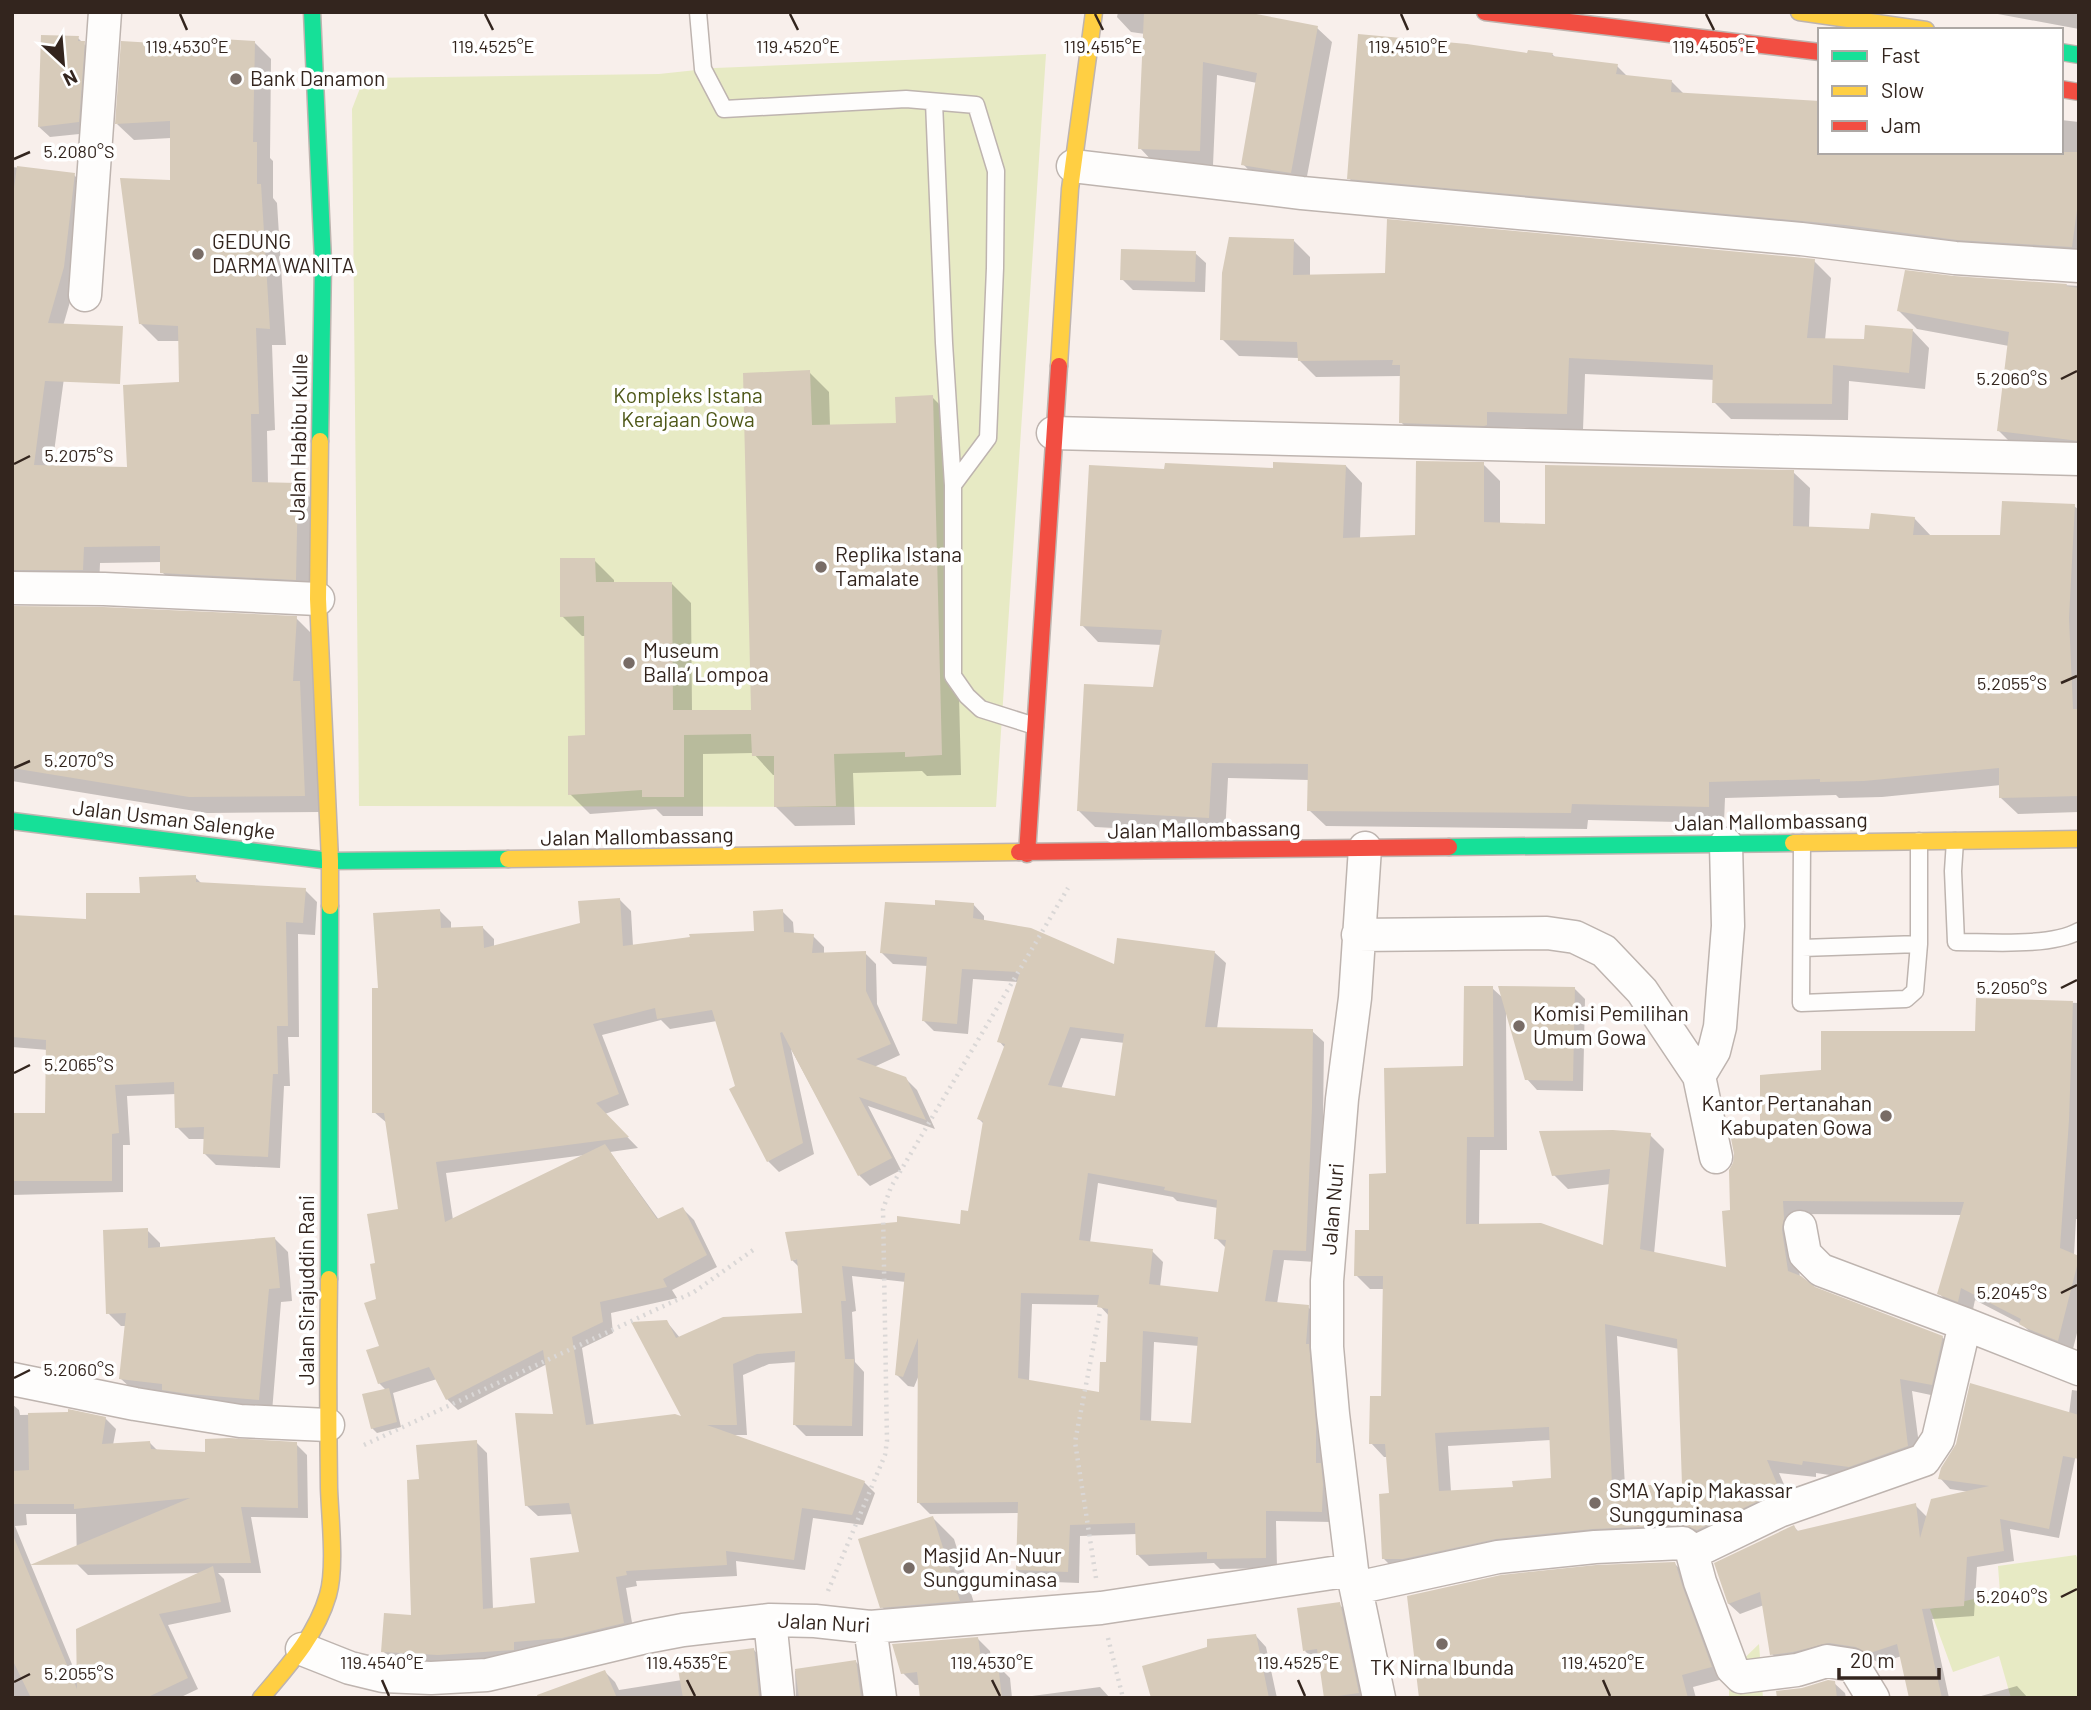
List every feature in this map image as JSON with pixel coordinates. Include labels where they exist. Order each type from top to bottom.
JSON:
[{"type":"main road","name":"Jalan Habibu Kulle","points":[[313,12],[323,262],[318,599],[330,862]]},
{"type":"main road","points":[[1027,854],[1053,433],[1073,166],[1094,12]]},
{"type":"main road","points":[[1485,12],[1818,52]]},
{"type":"main road","points":[[1799,12],[1912,28]]},
{"type":"main road","name":"Jalan Usman Salengke","points":[[12,821],[330,862]]},
{"type":"main road","name":"Jalan Mallombassang","points":[[330,862],[2079,839]]},
{"type":"main road","name":"Jalan Sirajuddin Rani","points":[[261,1698],[302,1649],[320,1618],[329,1592],[330,862]]},
{"type":"street","points":[[85,295],[105,12]]},
{"type":"street","points":[[1073,166],[1302,193],[1787,237],[1955,258],[2079,266]]},
{"type":"street","points":[[1053,433],[2079,459]]},
{"type":"street","points":[[12,589],[104,589],[318,599]]},
{"type":"street","points":[[1699,1076],[1714,1051],[1720,1027],[1728,891],[1726,844]]},
{"type":"street","name":"Jalan Nuri","points":[[1365,848],[1355,998],[1342,1099],[1327,1294],[1327,1347],[1331,1401],[1354,1579],[1379,1698]]},
{"type":"street","points":[[1358,935],[1547,933],[1575,937],[1604,951],[1642,991],[1699,1076],[1716,1157]]},
{"type":"street","points":[[1800,1227],[1805,1254],[1821,1270],[2079,1370]]},
{"type":"street","points":[[1692,1553],[1779,1511],[1924,1460],[1938,1439],[1965,1324]]},
{"type":"street","points":[[12,1379],[135,1404],[240,1421],[328,1425]]},
{"type":"street","points":[[1354,1579],[1497,1557],[1683,1543],[1688,1545],[1692,1553],[1732,1668],[1741,1676],[1797,1671],[1827,1661],[1853,1665],[1873,1698]]},
{"type":"street","name":"Jalan Nuri","points":[[302,1649],[350,1668],[383,1676],[431,1678],[487,1675],[646,1637],[769,1620],[870,1626],[1101,1608],[1354,1579]]},
{"type":"street","points":[[769,1620],[778,1698]]},
{"type":"street","points":[[870,1626],[880,1698]]},
{"type":"lane","points":[[698,12],[703,69],[724,109],[906,99],[976,106],[996,171],[988,438],[953,485]]},
{"type":"lane","points":[[934,102],[953,485],[953,676],[967,696],[981,709],[1035,726]]},
{"type":"lane","points":[[1802,843],[1801,1003],[1909,998],[1917,986],[1919,841]]},
{"type":"lane","points":[[1955,841],[1953,872],[1956,943],[2050,940],[2067,937],[2079,931]]},
{"type":"lane","points":[[1802,948],[1919,944]]},
{"type":"path","points":[[815,1621],[885,1455],[887,1441],[883,1209],[891,1186],[1088,853]]},
{"type":"path","points":[[329,1462],[694,1292],[756,1248]]},
{"type":"path","points":[[1100,1312],[1075,1442],[1101,1608],[1123,1698]]},
{"type":"green space","name":"Kompleks Istana Kerajaan Gowa","points":[[1046,54],[996,807],[359,806],[352,109],[364,78],[659,74],[715,68]]},
{"type":"green space","points":[[2076,1555],[2079,1562],[2079,1698],[2011,1698],[1999,1656],[1953,1672],[1930,1609],[2000,1593],[1998,1566]]},
{"type":"green space","points":[[1759,1644],[1763,1698],[1729,1698],[1729,1673]]},
{"type":"building","points":[[1144,12],[1246,12],[1318,26],[1291,173],[1241,165],[1257,73],[1203,62],[1200,151],[1138,149]]},
{"type":"building","points":[[1358,34],[1467,44],[1527,53],[1528,50],[1553,53],[1552,56],[1618,64],[1616,74],[1672,80],[1671,92],[1818,101],[1818,154],[2079,152],[2079,195],[2072,247],[1957,240],[1845,225],[1347,179]]},
{"type":"building","points":[[41,35],[79,36],[78,41],[85,41],[79,122],[38,127]]},
{"type":"building","points":[[221,39],[255,41],[253,142],[257,142],[257,184],[261,184],[270,329],[256,328],[259,414],[251,414],[252,482],[298,483],[296,580],[160,573],[160,546],[84,547],[83,570],[12,570],[12,203],[17,166],[75,173],[64,267],[48,323],[123,326],[120,384],[45,381],[34,465],[127,467],[123,385],[179,382],[178,326],[139,324],[120,178],[170,180],[170,121],[115,124],[121,41],[221,47]]},
{"type":"building","points":[[1387,219],[1815,259],[1807,338],[1864,339],[1865,325],[1913,329],[1909,373],[1833,365],[1832,404],[1712,403],[1713,365],[1569,358],[1567,414],[1487,412],[1487,425],[1484,426],[1399,423],[1400,365],[1392,365],[1393,360],[1298,361],[1297,342],[1220,340],[1222,273],[1229,237],[1294,239],[1293,275],[1385,273]]},
{"type":"building","points":[[1121,249],[1196,251],[1195,282],[1120,280]]},
{"type":"building","points":[[1905,270],[2067,284],[2066,286],[2079,288],[2079,441],[1997,431],[2009,332],[1897,311]]},
{"type":"building","points":[[810,370],[812,425],[896,423],[895,397],[933,395],[942,755],[905,757],[905,752],[834,754],[836,806],[774,807],[774,756],[752,756],[751,734],[684,735],[684,797],[642,797],[642,790],[568,795],[568,736],[585,735],[584,616],[560,617],[560,558],[595,558],[596,582],[672,582],[673,710],[751,710],[743,373]]},
{"type":"building","points":[[1416,461],[1484,462],[1484,522],[1545,524],[1545,465],[1794,470],[1793,526],[1869,529],[1871,513],[1915,517],[1913,535],[2000,535],[2002,501],[2075,504],[2069,618],[2073,709],[2079,709],[2079,796],[1999,798],[1999,768],[1864,781],[1820,782],[1820,779],[1709,782],[1709,807],[1572,804],[1571,813],[1307,811],[1308,764],[1212,763],[1209,818],[1077,811],[1084,684],[1153,687],[1162,630],[1080,626],[1089,465],[1164,469],[1165,463],[1273,468],[1273,462],[1346,465],[1343,538],[1415,535]]},
{"type":"building","points":[[12,606],[103,607],[297,616],[293,681],[300,681],[305,796],[189,797],[12,768]]},
{"type":"building","points":[[196,875],[196,882],[306,888],[303,923],[286,922],[288,1026],[277,1026],[278,1074],[273,1074],[268,1157],[203,1154],[204,1127],[175,1128],[174,1082],[115,1085],[119,1133],[112,1134],[112,1181],[12,1181],[12,1113],[45,1113],[46,1040],[12,1037],[12,915],[86,919],[86,893],[140,893],[139,877]]},
{"type":"building","points":[[620,898],[623,946],[690,937],[689,934],[754,931],[753,911],[783,909],[784,932],[814,934],[812,953],[866,951],[866,991],[891,1044],[856,1059],[906,1077],[926,1120],[859,1097],[892,1158],[858,1176],[782,1032],[780,1033],[803,1143],[767,1162],[729,1089],[735,1086],[712,1010],[657,1019],[655,1008],[593,1024],[619,1094],[596,1103],[629,1137],[436,1162],[445,1222],[605,1144],[657,1219],[683,1207],[707,1255],[663,1279],[667,1287],[600,1302],[603,1322],[572,1337],[586,1425],[675,1414],[681,1416],[631,1322],[667,1320],[676,1338],[723,1317],[802,1313],[797,1259],[791,1261],[785,1232],[897,1222],[897,1216],[960,1224],[961,1210],[968,1211],[983,1121],[977,1119],[1005,1044],[997,1042],[1020,972],[962,969],[957,1024],[922,1021],[927,957],[880,953],[885,902],[935,905],[935,900],[974,903],[973,918],[1031,928],[1114,964],[1117,938],[1215,951],[1205,1027],[1313,1029],[1306,1251],[1273,1250],[1265,1301],[1309,1305],[1306,1344],[1309,1344],[1316,1425],[1316,1463],[1321,1463],[1323,1484],[1322,1512],[1266,1511],[1266,1558],[1207,1559],[1207,1552],[1136,1555],[1135,1523],[1070,1525],[1068,1572],[1016,1570],[1018,1502],[917,1503],[918,1338],[903,1377],[895,1375],[905,1273],[842,1266],[846,1301],[841,1301],[845,1359],[854,1359],[852,1426],[793,1425],[795,1351],[757,1354],[733,1364],[737,1425],[707,1425],[865,1481],[852,1515],[802,1508],[794,1560],[726,1551],[727,1565],[626,1571],[627,1575],[616,1577],[624,1623],[562,1638],[514,1642],[514,1650],[438,1655],[381,1652],[384,1613],[411,1615],[407,1480],[419,1479],[416,1445],[477,1440],[483,1609],[535,1603],[530,1558],[579,1552],[569,1503],[525,1506],[515,1413],[553,1414],[543,1350],[446,1400],[429,1367],[378,1384],[366,1350],[379,1346],[364,1303],[376,1299],[370,1264],[375,1263],[367,1214],[398,1209],[384,1113],[372,1113],[372,988],[378,988],[373,913],[440,909],[441,928],[483,926],[484,948],[580,923],[578,901]],"holes":[[[1070,1027],[1124,1034],[1115,1096],[1048,1085]],[[1088,1173],[1217,1200],[1214,1239],[1226,1240],[1218,1292],[1149,1284],[1153,1249],[1079,1240]],[[1021,1293],[1099,1295],[1097,1307],[1108,1309],[1106,1362],[1100,1362],[1099,1392],[1018,1378]],[[1143,1331],[1198,1337],[1191,1423],[1140,1420]]]},
{"type":"building","points":[[1464,986],[1493,986],[1494,1137],[1467,1137],[1466,1224],[1541,1223],[1603,1245],[1610,1169],[1552,1176],[1539,1131],[1613,1130],[1651,1133],[1640,1249],[1726,1267],[1722,1211],[1730,1210],[1729,1170],[1734,1154],[1729,1128],[1760,1128],[1760,1075],[1821,1070],[1821,1031],[1975,1031],[1976,998],[2073,1001],[2069,1120],[2060,1248],[2079,1258],[2058,1341],[2026,1328],[2019,1324],[2021,1319],[1961,1288],[1958,1302],[1937,1294],[1964,1202],[1783,1201],[1782,1230],[1788,1271],[1801,1276],[1815,1287],[1943,1336],[1932,1385],[1900,1379],[1908,1446],[1849,1467],[1767,1460],[1780,1491],[1697,1530],[1682,1525],[1593,1529],[1496,1539],[1403,1559],[1382,1559],[1379,1494],[1389,1493],[1385,1444],[1369,1444],[1370,1396],[1381,1396],[1383,1276],[1354,1276],[1355,1230],[1369,1230],[1369,1174],[1386,1173],[1384,1068],[1463,1066]],"holes":[[[1605,1324],[1677,1339],[1682,1485],[1612,1485]],[[1549,1427],[1551,1478],[1512,1481],[1513,1487],[1439,1491],[1435,1433]]]},
{"type":"building","points":[[1498,986],[1575,987],[1573,1081],[1525,1080]]},
{"type":"building","points":[[148,1228],[148,1248],[275,1237],[280,1288],[269,1289],[259,1400],[162,1390],[162,1384],[119,1379],[126,1313],[106,1314],[103,1230]]},
{"type":"building","points":[[1970,1383],[2079,1415],[2079,1459],[2063,1456],[2049,1529],[2000,1519],[2004,1551],[1967,1557],[1964,1606],[1922,1609],[1942,1698],[1909,1698],[1897,1644],[1867,1654],[1856,1647],[1829,1643],[1770,1655],[1760,1592],[1728,1604],[1714,1563],[1794,1525],[1797,1531],[1916,1503],[1920,1538],[1931,1499],[1989,1486],[1938,1479],[1941,1468],[1956,1444]]},
{"type":"building","points":[[389,1388],[397,1422],[371,1429],[362,1394]]},
{"type":"building","points":[[68,1409],[106,1417],[102,1444],[150,1441],[151,1449],[205,1452],[205,1439],[297,1442],[298,1508],[241,1507],[251,1563],[30,1565],[190,1498],[74,1509],[74,1504],[12,1504],[12,1471],[29,1470],[28,1413],[68,1412]]},
{"type":"building","name":"Masjid An-Nuur Sungguminasa","points":[[933,1516],[960,1601],[880,1608],[858,1539]]},
{"type":"building","points":[[12,1533],[77,1689],[76,1629],[213,1566],[221,1602],[159,1614],[188,1678],[146,1698],[31,1698],[12,1659]]},
{"type":"building","points":[[1675,1562],[1712,1667],[1682,1675],[1688,1698],[1419,1698],[1407,1596],[1501,1575],[1596,1565]]},
{"type":"building","points":[[1340,1602],[1359,1693],[1324,1698],[1317,1649],[1303,1651],[1297,1608]]},
{"type":"building","points":[[1256,1634],[1269,1698],[1151,1698],[1142,1666],[1207,1647],[1207,1639]]},
{"type":"building","points":[[978,1637],[982,1666],[998,1664],[1002,1698],[920,1698],[917,1672],[901,1674],[892,1644]]},
{"type":"building","points":[[754,1648],[759,1696],[683,1698],[676,1658]]},
{"type":"building","points":[[856,1660],[861,1698],[799,1698],[795,1669]]},
{"type":"building","points":[[605,1670],[617,1698],[538,1698],[537,1695]]},
{"type":"building","points":[[1828,1680],[1835,1681],[1837,1698],[1777,1698],[1776,1691],[1802,1688]]},
{"type":"traffic: fast","points":[[312,12],[323,262],[320,441]]},
{"type":"traffic: fast","points":[[2063,52],[2079,55]]},
{"type":"traffic: fast","points":[[12,821],[330,861],[508,859]]},
{"type":"traffic: fast","points":[[1449,847],[1793,843]]},
{"type":"traffic: fast","points":[[329,1279],[330,906]]},
{"type":"traffic: slow","points":[[1059,366],[1070,189],[1094,12]]},
{"type":"traffic: slow","points":[[1799,12],[1912,28]]},
{"type":"traffic: slow","points":[[320,441],[318,599],[330,906]]},
{"type":"traffic: slow","points":[[1793,843],[2079,839]]},
{"type":"traffic: slow","points":[[508,859],[1019,852]]},
{"type":"traffic: slow","points":[[261,1698],[309,1637],[323,1610],[330,1584],[329,1279]]},
{"type":"traffic: jam","points":[[1485,12],[1818,52]]},
{"type":"traffic: jam","points":[[2063,89],[2079,92]]},
{"type":"traffic: jam","points":[[1027,854],[1059,366]]},
{"type":"traffic: jam","points":[[1019,852],[1449,847]]},
{"type":"place","name":"Bank Danamon","points":[[236,79]]},
{"type":"place","name":"GEDUNG DARMA WANITA","points":[[198,254]]},
{"type":"place","name":"Replika Istana Tamalate","points":[[821,567]]},
{"type":"place","name":"Museum Ballaʼ Lompoa","points":[[629,663]]},
{"type":"place","name":"Komisi Pemilihan Umum Gowa","points":[[1519,1026]]},
{"type":"place","name":"Kantor Pertanahan Kabupaten Gowa","points":[[1886,1116]]},
{"type":"place","name":"SMA Yapip Makassar Sungguminasa","points":[[1595,1503]]},
{"type":"place","name":"Masjid An-Nuur Sungguminasa","points":[[909,1568]]},
{"type":"place","name":"TK Nirna Ibunda","points":[[1442,1644]]}]
